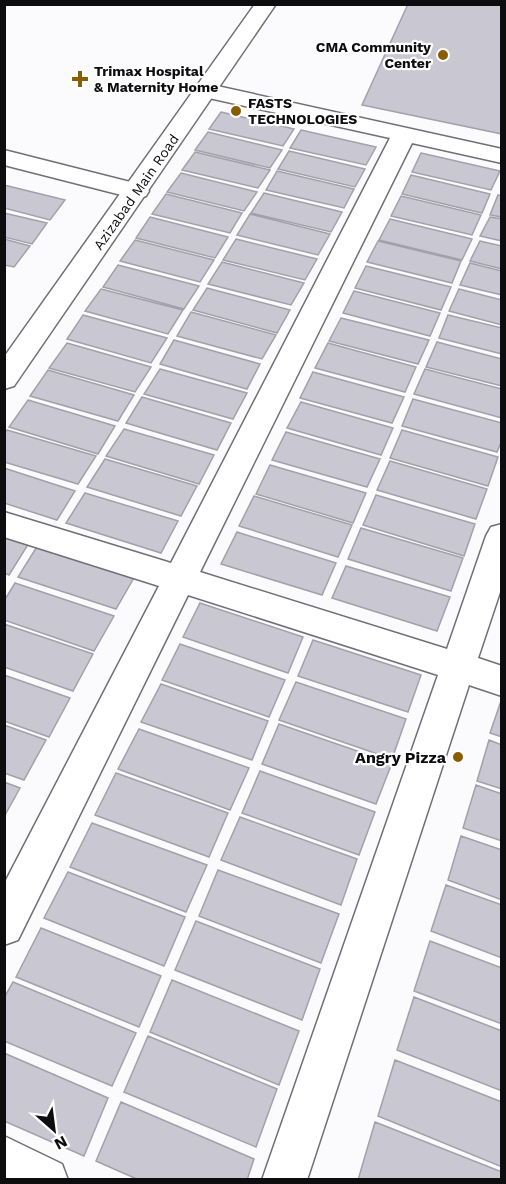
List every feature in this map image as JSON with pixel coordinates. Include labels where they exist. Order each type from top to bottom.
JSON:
[{"type":"street","name":"Azizabad Main Road","points":[[4,379],[208,91],[266,4]]},
{"type":"street","points":[[208,91],[501,156]]},
{"type":"street","points":[[4,926],[404,135]]},
{"type":"street","points":[[4,157],[137,191]]},
{"type":"street","points":[[4,524],[501,681]]},
{"type":"street","points":[[284,1179],[501,536]]},
{"type":"street","points":[[4,1158],[46,1179]]},
{"type":"building","name":"CMA Community Center","points":[[408,4],[502,4],[502,134],[362,105]]},
{"type":"building","points":[[221,112],[294,129],[283,146],[209,129]]},
{"type":"building","points":[[301,130],[376,147],[366,165],[290,148]]},
{"type":"building","points":[[208,132],[282,150],[270,168],[195,150]]},
{"type":"building","points":[[289,151],[365,169],[355,187],[278,169]]},
{"type":"building","points":[[195,152],[270,170],[258,188],[182,170]]},
{"type":"building","points":[[421,153],[500,171],[491,190],[412,172]]},
{"type":"building","points":[[277,171],[354,189],[344,208],[266,190]]},
{"type":"building","points":[[181,173],[257,192],[244,211],[167,192]]},
{"type":"building","points":[[411,175],[490,194],[482,213],[402,194]]},
{"type":"building","points":[[4,185],[65,200],[50,220],[4,208]]},
{"type":"building","points":[[264,193],[342,212],[331,232],[251,213]]},
{"type":"building","points":[[166,194],[242,213],[230,233],[152,214]]},
{"type":"building","points":[[498,195],[502,196],[502,217],[490,215]]},
{"type":"building","points":[[401,196],[481,215],[472,235],[391,216]]},
{"type":"building","points":[[4,213],[47,223],[32,244],[4,237]]},
{"type":"building","points":[[250,214],[330,234],[318,255],[237,235]]},
{"type":"building","points":[[150,217],[228,237],[215,258],[136,238]]},
{"type":"building","points":[[490,217],[502,219],[502,241],[480,236]]},
{"type":"building","points":[[390,219],[472,239],[462,260],[379,240]]},
{"type":"building","points":[[4,239],[30,246],[14,267],[4,265]]},
{"type":"building","points":[[236,239],[317,259],[305,280],[223,260]]},
{"type":"building","points":[[135,240],[214,260],[200,282],[120,261]]},
{"type":"building","points":[[378,241],[461,261],[452,283],[367,262]]},
{"type":"building","points":[[480,241],[502,246],[502,269],[470,261]]},
{"type":"building","points":[[222,262],[304,283],[291,305],[208,284]]},
{"type":"building","points":[[470,263],[502,271],[502,295],[460,285]]},
{"type":"building","points":[[118,265],[199,286],[184,309],[103,287]]},
{"type":"building","points":[[366,266],[451,287],[441,310],[355,288]]},
{"type":"building","points":[[207,288],[290,310],[277,333],[193,310]]},
{"type":"building","points":[[101,289],[183,310],[168,334],[85,311]]},
{"type":"building","points":[[459,289],[502,300],[502,325],[449,311]]},
{"type":"building","points":[[354,291],[440,313],[430,336],[343,313]]},
{"type":"building","points":[[191,312],[276,335],[262,359],[177,336]]},
{"type":"building","points":[[83,315],[167,338],[151,363],[67,339]]},
{"type":"building","points":[[448,315],[502,328],[502,354],[439,338]]},
{"type":"building","points":[[341,318],[429,340],[418,364],[329,341]]},
{"type":"building","points":[[174,340],[260,364],[247,389],[160,364]]},
{"type":"building","points":[[437,342],[502,359],[502,386],[426,367]]},
{"type":"building","points":[[67,343],[151,367],[135,392],[49,368]]},
{"type":"building","points":[[328,343],[416,367],[405,392],[315,368]]},
{"type":"building","points":[[160,369],[247,393],[233,419],[144,394]]},
{"type":"building","points":[[425,369],[502,389],[502,418],[414,394]]},
{"type":"building","points":[[48,370],[134,395],[118,421],[30,396]]},
{"type":"building","points":[[313,372],[404,397],[392,423],[300,398]]},
{"type":"building","points":[[142,397],[231,423],[217,450],[126,423]]},
{"type":"building","points":[[413,399],[502,423],[502,440],[497,452],[402,426]]},
{"type":"building","points":[[28,400],[115,426],[98,454],[9,427]]},
{"type":"building","points":[[301,402],[393,428],[381,455],[287,428]]},
{"type":"building","points":[[124,429],[214,455],[199,484],[106,456]]},
{"type":"building","points":[[7,430],[96,456],[78,484],[4,462],[4,433]]},
{"type":"building","points":[[402,430],[498,457],[488,486],[390,458]]},
{"type":"building","points":[[286,432],[380,459],[367,487],[272,460]]},
{"type":"building","points":[[105,459],[197,486],[181,516],[87,487]]},
{"type":"building","points":[[390,461],[487,489],[476,519],[377,490]]},
{"type":"building","points":[[270,465],[366,493],[353,523],[256,494]]},
{"type":"building","points":[[4,468],[75,491],[57,520],[4,503]]},
{"type":"building","points":[[85,493],[178,521],[161,553],[66,523]]},
{"type":"building","points":[[376,495],[475,524],[464,556],[363,525]]},
{"type":"building","points":[[254,496],[352,525],[338,557],[239,526]]},
{"type":"building","points":[[361,528],[463,558],[451,591],[348,559]]},
{"type":"building","points":[[237,532],[336,563],[322,595],[221,564]]},
{"type":"building","points":[[4,535],[29,543],[9,575],[4,573]]},
{"type":"building","points":[[38,545],[135,576],[116,609],[18,577]]},
{"type":"building","points":[[346,566],[450,597],[437,631],[332,598]]},
{"type":"building","points":[[15,583],[114,616],[94,651],[4,620],[4,601]]},
{"type":"building","points":[[200,603],[303,637],[288,673],[183,637]]},
{"type":"building","points":[[4,624],[93,654],[73,691],[4,667]]},
{"type":"building","points":[[313,640],[421,675],[408,712],[298,676]]},
{"type":"building","points":[[180,644],[285,680],[269,717],[162,680]]},
{"type":"building","points":[[4,675],[70,698],[49,737],[4,721]]},
{"type":"building","points":[[296,682],[406,719],[392,759],[279,720]]},
{"type":"building","points":[[161,684],[268,721],[252,760],[141,722]]},
{"type":"building","points":[[502,698],[502,737],[490,733]]},
{"type":"building","points":[[279,724],[392,763],[376,804],[262,764]]},
{"type":"building","points":[[4,725],[46,740],[24,780],[4,773]]},
{"type":"building","points":[[139,729],[249,768],[230,810],[118,769]]},
{"type":"building","points":[[489,740],[502,745],[502,789],[477,781]]},
{"type":"building","points":[[260,771],[375,812],[359,855],[242,813]]},
{"type":"building","points":[[116,773],[228,813],[209,857],[95,815]]},
{"type":"building","points":[[4,782],[20,788],[4,817]]},
{"type":"building","points":[[476,785],[502,794],[502,841],[463,828]]},
{"type":"building","points":[[240,817],[357,859],[341,905],[221,860]]},
{"type":"building","points":[[92,823],[207,865],[186,912],[70,867]]},
{"type":"building","points":[[461,836],[502,850],[502,900],[448,880]]},
{"type":"building","points":[[218,870],[339,914],[321,963],[199,916]]},
{"type":"building","points":[[68,872],[185,917],[164,966],[44,918]]},
{"type":"building","points":[[446,885],[502,905],[502,958],[431,931]]},
{"type":"building","points":[[196,921],[320,969],[302,1020],[175,970]]},
{"type":"building","points":[[41,928],[161,976],[139,1027],[16,977]]},
{"type":"building","points":[[430,941],[502,968],[502,1024],[414,991]]},
{"type":"building","points":[[172,980],[299,1031],[279,1085],[150,1032]]},
{"type":"building","points":[[13,982],[136,1033],[112,1086],[4,1041],[4,998]]},
{"type":"building","points":[[414,997],[502,1031],[502,1091],[397,1050]]},
{"type":"building","points":[[148,1036],[277,1089],[256,1147],[124,1092]]},
{"type":"building","points":[[4,1053],[108,1098],[84,1156],[4,1121]]},
{"type":"building","points":[[395,1060],[502,1102],[502,1167],[378,1116]]},
{"type":"building","points":[[121,1102],[254,1159],[247,1180],[139,1180],[96,1161]]},
{"type":"building","points":[[375,1122],[502,1172],[502,1180],[358,1180]]},
{"type":"place","name":"CMA Community Center","points":[[443,55]]},
{"type":"place","name":"Trimax Hospital & Maternity Home","points":[[80,79]]},
{"type":"place","name":"FASTS TECHNOLOGIES","points":[[236,111]]},
{"type":"place","name":"Angry Pizza","points":[[458,757]]}]
